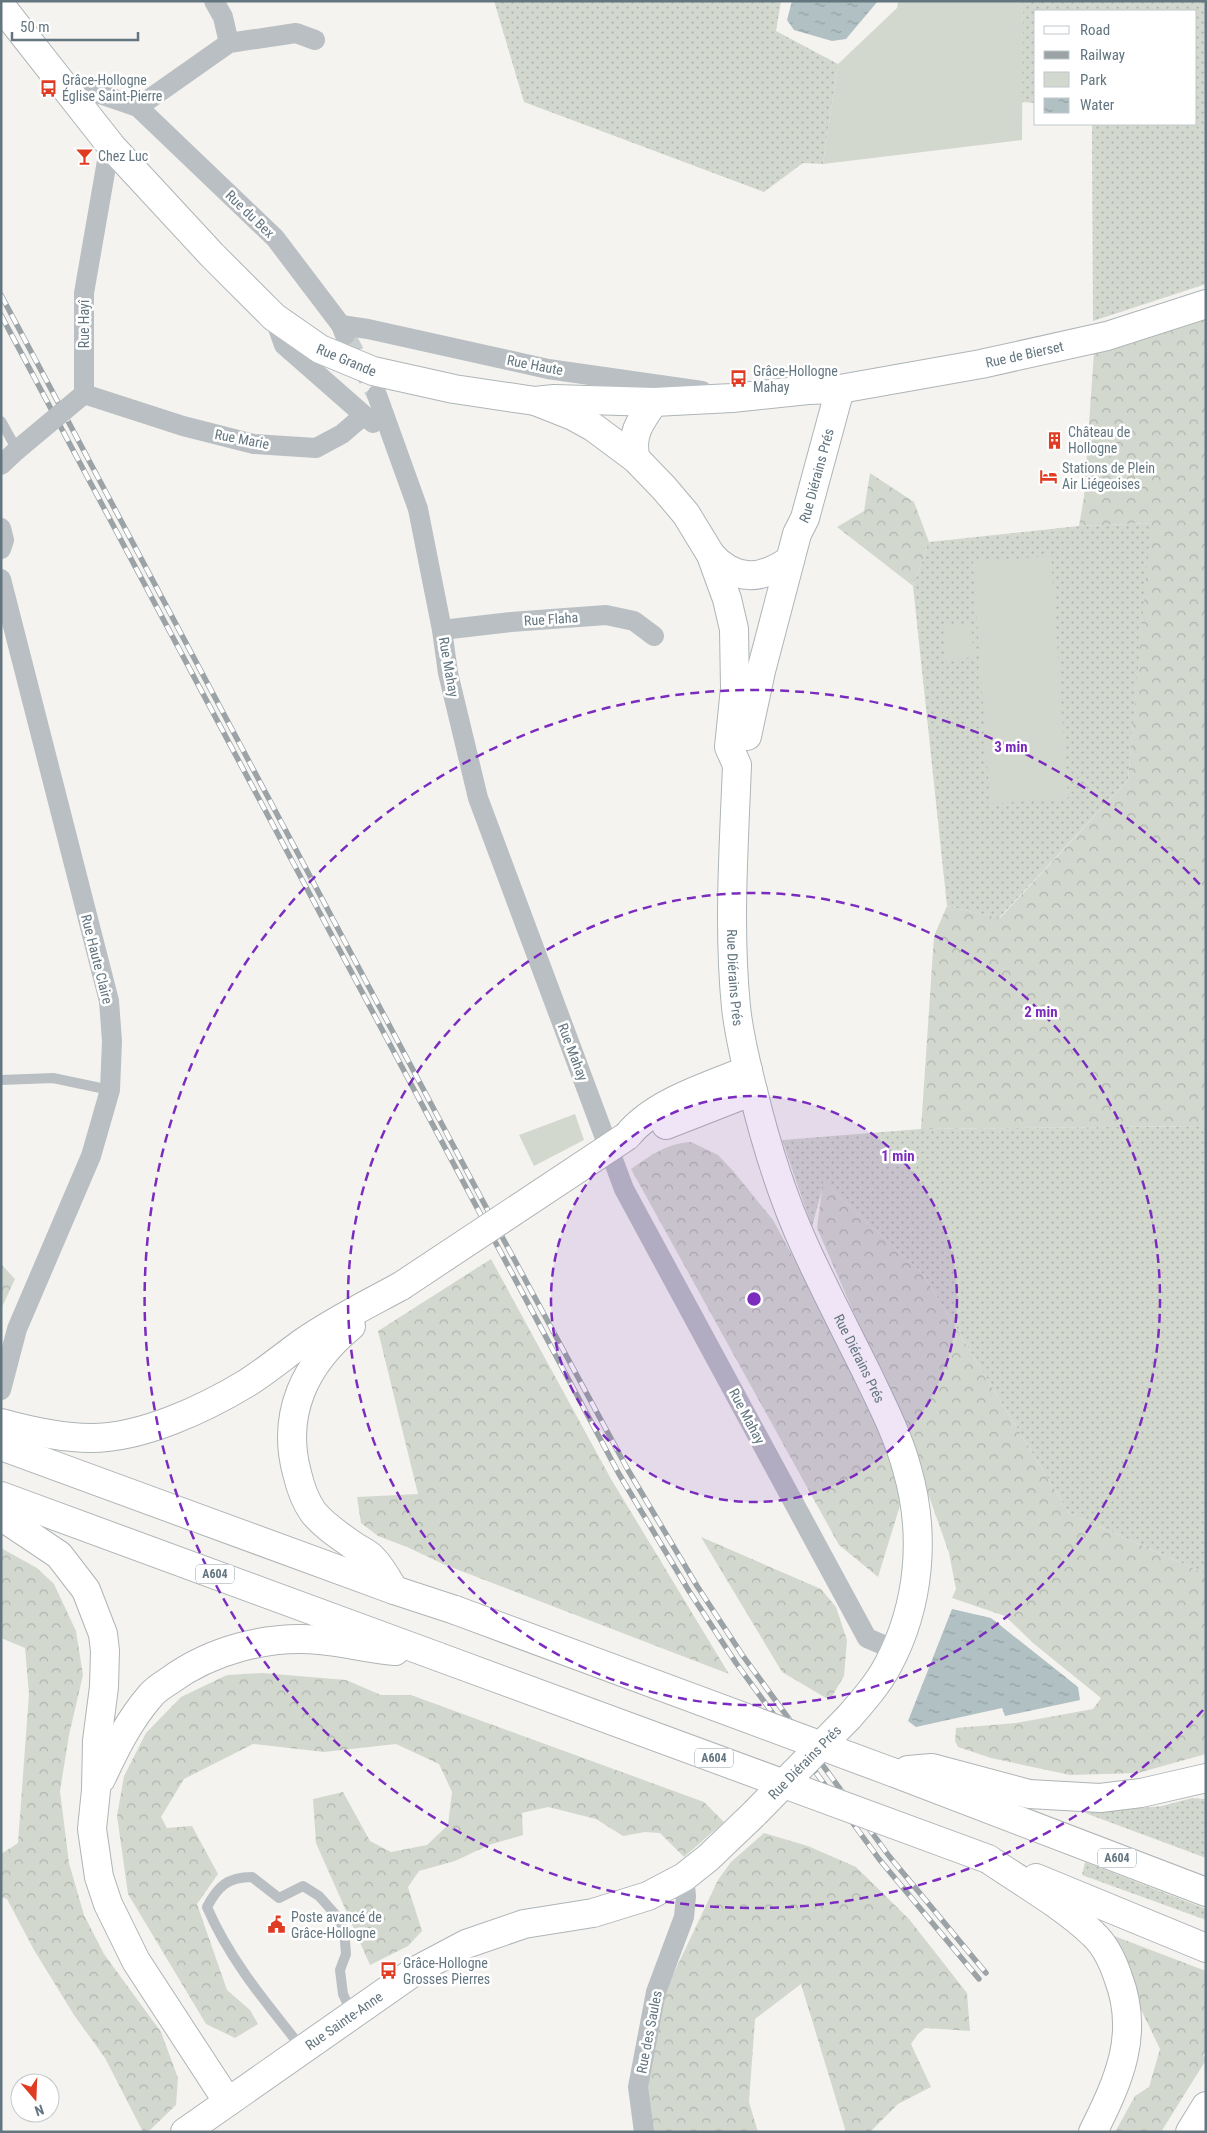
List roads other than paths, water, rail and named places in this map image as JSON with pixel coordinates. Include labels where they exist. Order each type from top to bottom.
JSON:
[{"type":"main road","name":"Rue Grande","points":[[1,6],[112,147],[212,255],[274,317],[320,349],[338,358],[372,371],[454,389],[535,401],[554,399],[654,402],[840,389]]},
{"type":"main road","name":"Rue de Bierset","points":[[840,389],[981,364],[1107,336],[1206,304]]},
{"type":"main road","name":"Rue Diérains Prés","points":[[737,765],[746,750],[754,701],[790,560],[797,534],[805,518],[840,389]]},
{"type":"main road","name":"Rue Diérains Prés","points":[[535,401],[573,416],[636,459],[686,514],[711,555],[727,599],[734,629],[735,688],[729,747],[737,765],[732,918],[733,964],[737,1010],[751,1081],[772,1157],[805,1246],[878,1397],[907,1468],[916,1507],[919,1538],[914,1588],[908,1613],[895,1650],[878,1681],[849,1717],[755,1812],[708,1858],[684,1877]]},
{"type":"main road","points":[[636,459],[634,451],[636,431],[654,402]]},
{"type":"main road","name":"Rue Diérains Prés","points":[[711,555],[727,570],[751,576],[783,565],[790,560]]},
{"type":"main road","points":[[1,1423],[34,1431],[92,1438],[126,1434],[157,1425],[208,1404],[248,1382],[303,1342],[397,1288],[636,1130],[751,1081]]},
{"type":"main road","points":[[394,1590],[372,1558],[335,1533],[313,1511],[300,1484],[292,1454],[297,1397],[316,1363],[333,1340],[397,1288]]},
{"type":"main road","name":"A604","points":[[1,1446],[394,1590],[455,1610],[892,1772],[1206,1892]]},
{"type":"main road","name":"A604","points":[[1,1496],[988,1859],[1070,1903]]},
{"type":"main road","points":[[1,1516],[59,1555],[86,1590],[103,1634],[104,1687],[97,1741],[96,1790],[92,1829],[99,1877],[108,1904],[136,1961],[228,2102]]},
{"type":"main road","points":[[96,1790],[122,1735],[152,1693],[175,1676],[208,1657],[271,1640],[319,1640],[367,1649],[433,1655]]},
{"type":"main road","points":[[892,1772],[932,1768],[1039,1795],[1100,1798],[1141,1793],[1206,1778]]},
{"type":"main road","name":"Rue Sainte-Anne","points":[[185,2132],[415,1971],[466,1944],[524,1924],[593,1913],[630,1903],[655,1893],[684,1877]]},
{"type":"main road","points":[[1070,1903],[1202,1945]]},
{"type":"main road","points":[[1070,1903],[1112,1962],[1123,1989],[1128,2018],[1128,2042],[1122,2069],[1114,2090],[1093,2132]]},
{"type":"main road","points":[[1190,2132],[1206,2106]]},
{"type":"street","points":[[214,1],[223,17],[229,43]]},
{"type":"street","points":[[70,95],[85,89],[138,107],[229,43],[296,33],[315,40]]},
{"type":"street","name":"Rue du Bex","points":[[138,107],[275,238],[343,330]]},
{"type":"street","name":"Rue Hayî","points":[[84,394],[84,293],[107,161],[112,147]]},
{"type":"street","points":[[274,317],[284,344],[364,416],[376,426],[390,433]]},
{"type":"street","name":"Rue Haute","points":[[343,330],[377,332],[548,369],[692,389],[732,398]]},
{"type":"street","points":[[1,465],[84,394]]},
{"type":"street","name":"Rue Marie","points":[[84,394],[183,426],[254,444],[316,448],[342,434],[364,416]]},
{"type":"street","name":"Rue Mahay","points":[[377,395],[418,508],[453,695],[478,798],[624,1189],[867,1638],[895,1650]]},
{"type":"street","points":[[1,528],[4,540],[1,549]]},
{"type":"street","name":"Rue Haute Claire","points":[[1,579],[109,1001],[112,1040],[110,1090],[91,1156],[18,1329],[1,1390]]},
{"type":"street","name":"Rue Flaha","points":[[442,630],[511,622],[606,615],[634,621],[654,636]]},
{"type":"street","name":"Rue des Saules","points":[[644,2132],[638,2087],[656,1992],[684,1917],[686,1896],[684,1877]]},
{"type":"lane","points":[[1,421],[17,450]]},
{"type":"lane","points":[[1,1080],[53,1078],[110,1090]]},
{"type":"lane","points":[[302,2049],[218,1934],[207,1907],[216,1890],[237,1877],[252,1877],[279,1898],[303,1886],[319,1896],[335,1914],[344,1929],[346,1954],[340,1970],[343,1994],[353,2014]]},
{"type":"water","points":[[792,1],[878,1],[846,39],[832,41],[794,30],[787,20]]},
{"type":"water","points":[[952,1609],[991,1618],[1078,1687],[1080,1700],[1005,1716],[1002,1708],[916,1727],[908,1721]]},
{"type":"tunnel","points":[[345,335],[377,395]]},
{"type":"railway","points":[[1,295],[479,1194],[628,1470],[697,1586],[743,1656],[889,1856],[986,1973]]},
{"type":"railway","points":[[1,315],[619,1474],[689,1591],[736,1663],[879,1859],[979,1979]]},
{"type":"place","name":"Grâce-Hollogne Église Saint-Pierre","points":[[48,88]]},
{"type":"place","name":"Chez Luc","points":[[84,156]]},
{"type":"place","name":"Grâce-Hollogne Mahay","points":[[739,379]]},
{"type":"place","name":"Château de Hollogne","points":[[1054,440]]},
{"type":"place","name":"Stations de Plein Air Liégeoises","points":[[1048,476]]},
{"type":"place","name":"Poste avancé de Grâce-Hollogne","points":[[277,1925]]},
{"type":"place","name":"Grâce-Hollogne Grosses Pierres","points":[[389,1971]]}]
